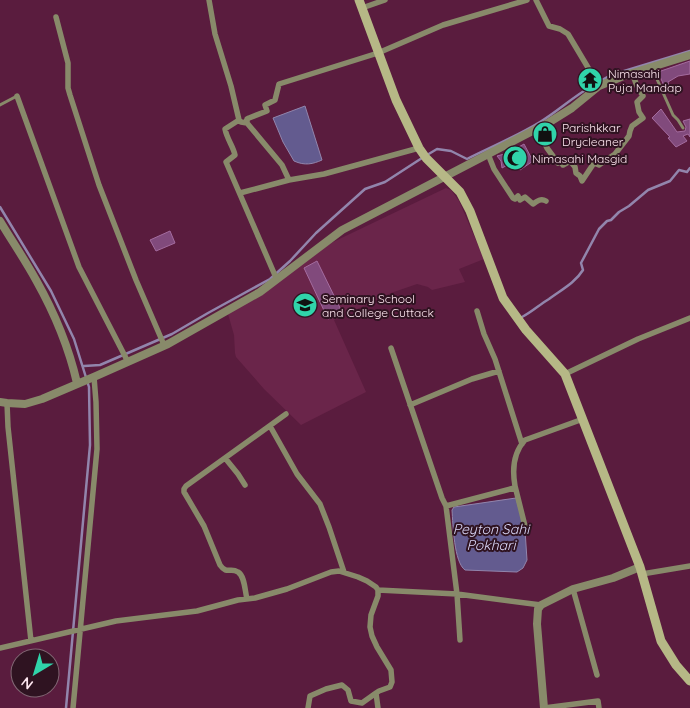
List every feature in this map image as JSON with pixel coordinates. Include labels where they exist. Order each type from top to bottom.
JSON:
[{"type":"main road","points":[[360,4],[396,100],[423,153],[460,192],[470,211],[503,298],[526,330],[566,374],[641,570],[661,641],[676,665],[690,681]]},
{"type":"street","points":[[209,0],[215,34],[232,86],[239,120]]},
{"type":"street","points":[[360,4],[385,0]]},
{"type":"street","points":[[247,123],[248,118],[267,112],[265,105],[275,100],[279,84],[378,53],[443,25],[527,0]]},
{"type":"street","points":[[536,0],[549,26],[560,29],[568,34],[599,86]]},
{"type":"street","points":[[56,17],[68,63],[68,88],[93,167],[136,280],[164,345]]},
{"type":"street","points":[[31,641],[4,402],[25,404],[42,399],[164,345],[260,292],[342,230],[538,128],[572,108],[599,86],[632,73],[690,55]]},
{"type":"street","points":[[538,128],[547,148],[558,163],[560,161],[563,165],[570,161],[575,166],[576,174],[580,176],[582,181],[594,163],[599,165],[615,154],[629,136],[632,126],[643,118],[639,112],[637,102],[643,96],[632,73]]},
{"type":"street","points":[[17,96],[79,267],[128,362]]},
{"type":"street","points":[[239,120],[247,123],[282,165],[289,180]]},
{"type":"street","points":[[239,120],[225,129],[235,156],[226,162],[277,280]]},
{"type":"street","points":[[240,193],[289,180],[423,153]]},
{"type":"street","points":[[488,154],[494,169],[513,198],[518,196],[520,200],[525,197],[533,204],[539,200],[546,200]]},
{"type":"street","points":[[1,224],[37,281],[54,314],[78,383]]},
{"type":"street","points":[[478,311],[484,334],[499,370],[522,444]]},
{"type":"street","points":[[566,374],[638,339],[690,318]]},
{"type":"street","points":[[391,348],[446,506],[458,594],[460,640]]},
{"type":"street","points":[[410,405],[472,379],[499,370]]},
{"type":"street","points":[[73,708],[79,629],[98,449],[96,402],[92,378]]},
{"type":"street","points":[[247,599],[242,577],[236,570],[226,571],[220,565],[204,526],[184,489],[286,414]]},
{"type":"street","points":[[526,530],[513,472],[514,460],[522,444],[525,440],[583,419]]},
{"type":"street","points":[[270,426],[297,474],[320,504],[344,572]]},
{"type":"street","points":[[225,458],[245,485]]},
{"type":"street","points":[[446,506],[514,488],[515,486]]},
{"type":"street","points":[[0,648],[116,621],[197,611],[238,600],[256,598],[331,572],[344,572],[358,577],[367,581],[378,590],[458,594],[541,605],[574,590],[641,570],[690,566]]},
{"type":"street","points":[[308,708],[310,696],[326,689],[342,685],[348,690],[350,701],[362,703],[379,691],[390,687],[392,682],[391,670],[377,647],[370,626],[378,590]]},
{"type":"street","points":[[574,590],[597,675]]},
{"type":"street","points":[[541,605],[538,609],[537,624],[544,708],[598,701],[599,708]]},
{"type":"street","points":[[376,693],[378,708]]},
{"type":"lane","points":[[652,67],[673,115],[683,128]]},
{"type":"lane","points":[[0,105],[17,96]]},
{"type":"shaded area","name":"Seminary School and College Cuttack","points":[[446,188],[451,190],[459,201],[484,259],[459,269],[465,282],[432,290],[417,284],[391,293],[334,320],[366,392],[301,425],[264,389],[236,357],[234,335],[228,314],[331,243]]},
{"type":"water","points":[[305,106],[322,160],[309,164],[294,161],[283,142],[273,118]]},
{"type":"water","name":"Peyton Sahi Pokhari","points":[[516,498],[525,530],[527,560],[523,568],[517,572],[465,570],[461,566],[456,551],[452,510],[454,507]]},
{"type":"building","points":[[690,61],[690,74],[678,76],[668,82],[669,87],[665,88],[658,72]]},
{"type":"building","points":[[661,109],[677,132],[685,131],[686,127],[683,121],[690,119],[690,137],[688,134],[683,136],[687,141],[676,147],[668,138],[670,137],[652,118]]},
{"type":"building","name":"Nimasahi Masgid","points":[[524,144],[533,161],[520,170],[515,161],[502,168],[501,161],[497,156],[508,153]]},
{"type":"building","points":[[170,231],[175,243],[156,251],[150,240]]},
{"type":"building","points":[[317,261],[342,312],[328,319],[304,268]]},
{"type":"waterway","points":[[602,80],[611,75],[690,51]]},
{"type":"waterway","points":[[427,155],[437,149],[451,151],[467,159],[547,118],[592,86]]},
{"type":"waterway","points":[[84,366],[100,365],[172,334],[270,279],[316,233],[365,189],[385,182],[422,158]]},
{"type":"waterway","points":[[522,317],[568,286],[580,275],[583,270],[581,263],[599,229],[607,221],[611,220],[648,190],[670,181],[679,170],[687,172],[690,168]]},
{"type":"waterway","points":[[0,207],[51,291],[74,339],[89,387],[90,445],[66,708]]},
{"type":"place","name":"Nimasahi Puja Mandap","points":[[590,80]]},
{"type":"place","name":"Parishkkar Drycleaner","points":[[545,134]]},
{"type":"place","name":"Nimasahi Masgid","points":[[515,158]]},
{"type":"place","name":"Seminary School and College Cuttack","points":[[305,305]]}]
